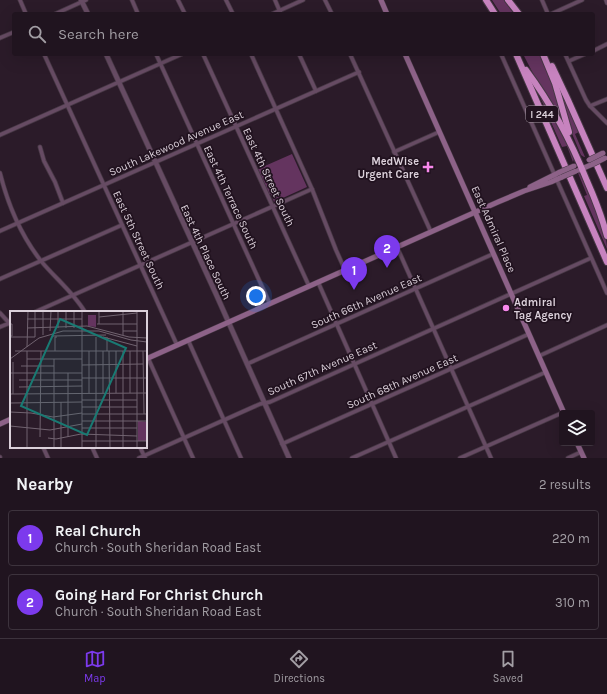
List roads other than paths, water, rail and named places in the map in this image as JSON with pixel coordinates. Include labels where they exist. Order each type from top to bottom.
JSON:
[{"type":"highway","points":[[486,0],[494,12]]},
{"type":"highway","points":[[508,0],[517,12]]},
{"type":"highway","name":"I 244","points":[[517,56],[607,262]]},
{"type":"highway","points":[[545,56],[555,83],[580,167],[607,220]]},
{"type":"highway","name":"I 244","points":[[545,56],[562,86],[607,188]]},
{"type":"highway","points":[[519,61],[536,83],[571,143],[599,210],[607,236]]},
{"type":"main road","points":[[381,0],[386,12]]},
{"type":"main road","name":"East Admiral Place","points":[[407,56],[563,410]]},
{"type":"main road","points":[[147,358],[605,155]]},
{"type":"main road","points":[[0,424],[10,419]]},
{"type":"main road","points":[[579,446],[584,458]]},
{"type":"street","points":[[20,0],[25,12]]},
{"type":"street","points":[[132,0],[137,12]]},
{"type":"street","points":[[178,0],[184,12]]},
{"type":"street","points":[[226,0],[232,12]]},
{"type":"street","points":[[275,0],[280,12],[303,0]]},
{"type":"street","points":[[325,0],[331,12]]},
{"type":"street","points":[[542,0],[548,12]]},
{"type":"street","points":[[554,12],[582,0]]},
{"type":"street","points":[[59,12],[83,1],[87,12]]},
{"type":"street","points":[[0,38],[12,33]]},
{"type":"street","points":[[595,49],[607,44]]},
{"type":"street","name":"East 5th Street South","points":[[45,56],[177,345]]},
{"type":"street","name":"East 4th Place South","points":[[107,56],[289,458]]},
{"type":"street","name":"East 4th Terrace South","points":[[157,56],[270,304]]},
{"type":"street","points":[[0,135],[177,56]]},
{"type":"street","name":"East 4th Street South","points":[[204,56],[309,286]]},
{"type":"street","points":[[252,56],[312,189],[345,270]]},
{"type":"street","points":[[300,56],[316,91]]},
{"type":"street","points":[[351,56],[431,232]]},
{"type":"street","points":[[502,56],[558,176],[591,258],[607,293]]},
{"type":"street","points":[[566,56],[586,100],[607,123]]},
{"type":"street","points":[[569,62],[581,56]]},
{"type":"street","name":"South Lakewood Avenue East","points":[[0,231],[359,72]]},
{"type":"street","points":[[590,106],[607,99]]},
{"type":"street","points":[[394,152],[440,132]]},
{"type":"street","points":[[40,147],[44,161],[55,182],[63,203]]},
{"type":"street","points":[[0,172],[8,202],[17,224],[30,246],[41,261],[78,302],[83,311]]},
{"type":"street","points":[[37,311],[312,189]]},
{"type":"street","points":[[0,279],[122,225]]},
{"type":"street","points":[[397,247],[491,458]]},
{"type":"street","name":"South 66th Avenue East","points":[[247,364],[494,254]]},
{"type":"street","name":"South 67th Avenue East","points":[[139,458],[145,457],[224,420],[264,403],[270,402],[591,258]]},
{"type":"street","points":[[318,282],[396,458]]},
{"type":"street","points":[[0,313],[10,324],[0,327]]},
{"type":"street","points":[[539,356],[607,325]]},
{"type":"street","name":"South 68th Avenue East","points":[[282,444],[529,334]]},
{"type":"street","points":[[188,340],[241,458]]},
{"type":"street","points":[[147,358],[193,458]]},
{"type":"street","points":[[352,458],[546,372]]},
{"type":"street","points":[[460,458],[559,414]]},
{"type":"street","points":[[43,448],[48,458]]},
{"type":"street","points":[[92,448],[97,458]]},
{"type":"street","points":[[140,448],[145,457]]},
{"type":"street","points":[[568,458],[582,452]]},
{"type":"place","name":"MedWise Urgent Care","points":[[428,167]]},
{"type":"place","name":"Going Hard For Christ Church","points":[[387,268]]},
{"type":"place","name":"Real Church","points":[[354,290]]},
{"type":"place","name":"Admiral Tag Agency","points":[[506,308]]}]
